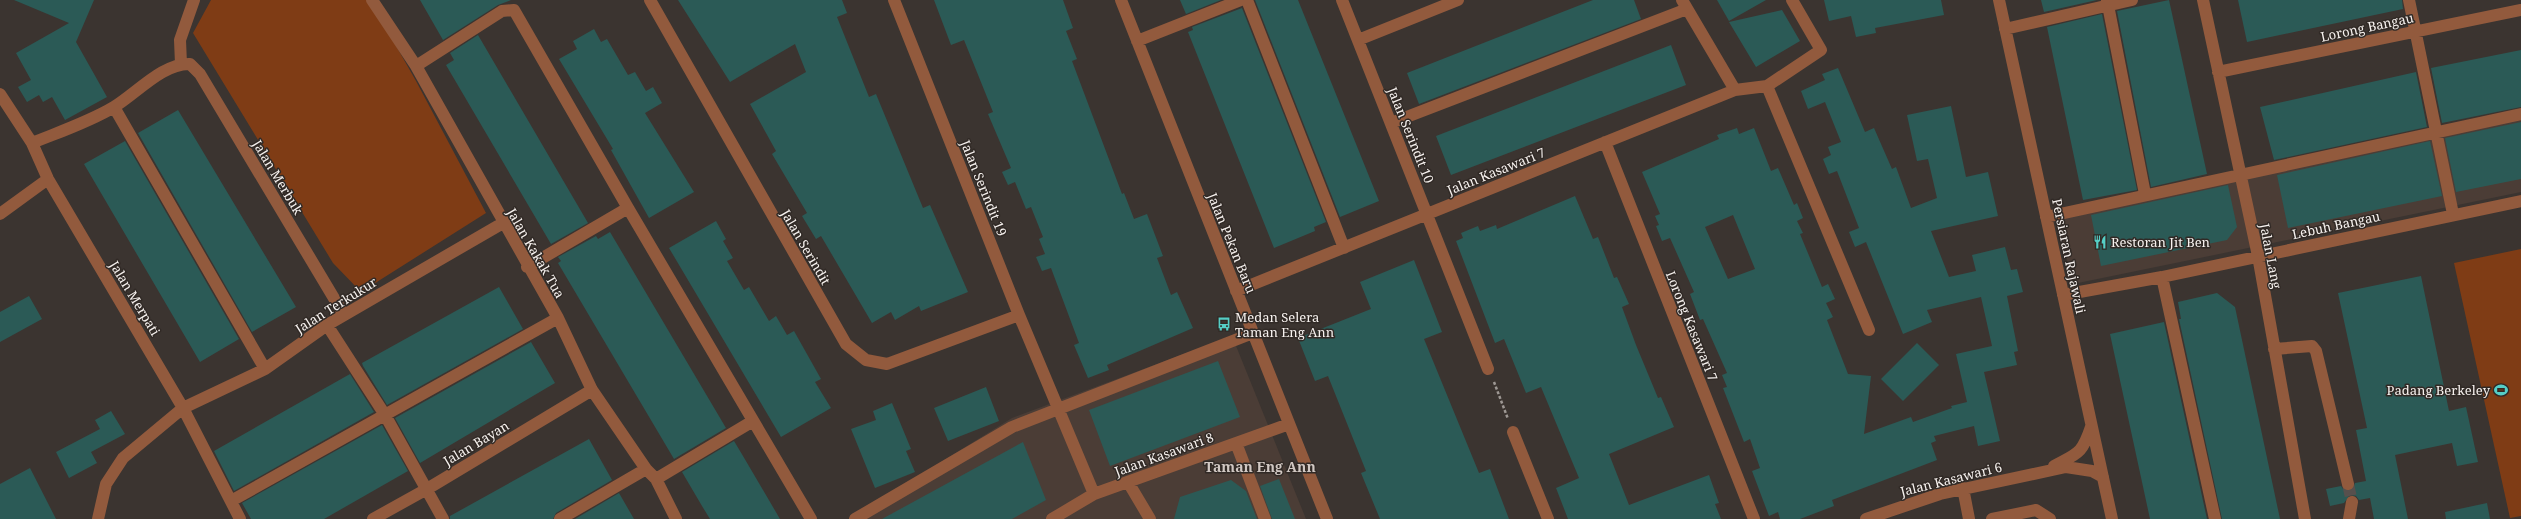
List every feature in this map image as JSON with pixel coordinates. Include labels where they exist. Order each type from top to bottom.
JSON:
[{"type":"street","points":[[32,143],[114,107],[151,79],[181,64],[180,40],[194,0]]},
{"type":"street","name":"Jalan Kakak Tua","points":[[372,0],[416,66],[527,267],[558,318],[592,390],[646,469],[656,479],[676,519]]},
{"type":"street","name":"Jalan Serindit","points":[[650,0],[846,344],[866,360],[887,364],[1019,316]]},
{"type":"street","name":"Jalan Serindit 19","points":[[894,0],[1019,316],[1094,494]]},
{"type":"street","name":"Jalan Pekan Baru","points":[[1121,0],[1327,519]]},
{"type":"street","points":[[1137,41],[1241,0]]},
{"type":"street","points":[[1247,0],[1344,248]]},
{"type":"street","name":"Jalan Serindit 10","points":[[1342,0],[1488,369]]},
{"type":"street","points":[[1358,40],[1458,0]]},
{"type":"street","points":[[1792,0],[1821,50],[1767,86],[1869,330]]},
{"type":"street","name":"Persiaran Rajawali","points":[[1998,0],[2112,519]]},
{"type":"street","points":[[2005,29],[2107,3],[2132,0]]},
{"type":"street","name":"Jalan Lang","points":[[2203,0],[2258,256],[2305,519]]},
{"type":"street","points":[[2409,0],[2453,214]]},
{"type":"street","points":[[2107,3],[2145,194]]},
{"type":"street","points":[[1391,123],[1685,5],[1735,90]]},
{"type":"street","points":[[416,66],[502,11],[514,10],[628,208],[811,519]]},
{"type":"street","name":"Lorong Bangau","points":[[2218,72],[2521,10]]},
{"type":"street","name":"Jalan Merbuk","points":[[181,64],[190,64],[200,74],[344,315]]},
{"type":"street","name":"Jalan Kasawari 7","points":[[1236,291],[1735,90],[1767,86]]},
{"type":"street","name":"Jalan Merpati","points":[[0,94],[32,143],[48,178],[183,408],[240,519]]},
{"type":"street","points":[[114,107],[265,369]]},
{"type":"street","points":[[2046,216],[2436,130],[2521,114]]},
{"type":"street","name":"Lorong Kasawari 7","points":[[1605,142],[1754,519]]},
{"type":"street","points":[[0,214],[48,178]]},
{"type":"street","name":"Lebuh Bangau","points":[[2063,295],[2162,277],[2453,214],[2521,201]]},
{"type":"street","points":[[527,267],[628,208]]},
{"type":"street","name":"Jalan Terkukur","points":[[98,519],[106,484],[123,458],[183,408],[265,369],[327,325],[503,224]]},
{"type":"street","points":[[2162,277],[2215,519]]},
{"type":"street","points":[[231,501],[558,318]]},
{"type":"street","points":[[327,325],[385,415],[443,519]]},
{"type":"street","points":[[855,519],[1012,427],[1057,408],[1253,333]]},
{"type":"street","points":[[2274,349],[2312,346],[2316,351],[2348,484]]},
{"type":"street","name":"Jalan Bayan","points":[[373,519],[427,489],[592,390]]},
{"type":"street","points":[[656,479],[753,421]]},
{"type":"street","name":"Jalan Kasawari 8","points":[[1052,519],[1094,494],[1289,424]]},
{"type":"street","points":[[2045,470],[2076,454],[2085,447],[2092,426]]},
{"type":"street","points":[[1513,432],[1548,519]]},
{"type":"street","points":[[1236,443],[1265,519]]},
{"type":"street","points":[[2045,470],[2066,467],[2079,468],[2092,471],[2103,477]]},
{"type":"street","points":[[560,519],[646,469]]},
{"type":"street","name":"Jalan Kasawari 6","points":[[1866,519],[1889,509],[1963,488],[2045,470]]},
{"type":"street","points":[[1128,482],[1150,519]]},
{"type":"street","points":[[1963,488],[1968,519]]},
{"type":"street","points":[[2349,519],[2352,502]]},
{"type":"street","points":[[1992,519],[2036,510],[2050,519]]},
{"type":"path","points":[[1488,369],[1513,432]]},
{"type":"shaded area","points":[[211,0],[370,0],[416,81],[486,213],[361,292],[333,263],[193,33]]},
{"type":"shaded area","points":[[2521,118],[2521,192],[2073,284],[2057,219]]},
{"type":"shaded area","name":"Padang Berkeley","points":[[2521,249],[2521,516],[2510,518],[2454,263]]},
{"type":"shaded area","points":[[1232,336],[1306,519],[849,519],[1012,418]]},
{"type":"building","points":[[14,0],[94,0],[76,42],[107,97],[65,120],[52,97],[43,102],[39,95],[27,102],[18,87],[31,80],[16,53],[69,23]]},
{"type":"building","points":[[420,0],[511,0],[498,5],[443,40]]},
{"type":"building","points":[[678,0],[842,0],[847,13],[837,17],[869,97],[876,94],[923,208],[930,205],[968,292],[921,311],[919,306],[895,320],[891,312],[872,323],[821,236],[816,239],[802,216],[807,213],[772,154],[776,151],[750,104],[806,72],[795,44],[730,82]]},
{"type":"building","points":[[934,0],[1063,0],[1073,28],[1066,31],[1077,59],[1072,61],[1122,194],[1124,193],[1134,219],[1147,214],[1163,256],[1157,258],[1171,295],[1177,292],[1193,328],[1107,365],[1109,370],[1088,378],[1074,345],[1079,343],[1051,268],[1042,271],[1036,257],[1045,254],[1039,239],[1043,237],[1031,207],[1026,209],[1015,182],[1008,185],[1002,172],[1011,168],[988,114],[993,112],[964,40],[951,45]]},
{"type":"building","points":[[1180,0],[1221,0],[1186,14]]},
{"type":"building","points":[[1255,0],[1298,0],[1379,201],[1340,217]]},
{"type":"building","points":[[1593,0],[1634,0],[1641,19],[1419,104],[1407,73]]},
{"type":"building","points":[[1717,0],[1766,0],[1729,21]]},
{"type":"building","points":[[1824,0],[1941,0],[1944,15],[1875,28],[1876,33],[1856,37],[1851,16],[1829,21]]},
{"type":"building","points":[[2041,0],[2097,0],[2044,12]]},
{"type":"building","points":[[2169,0],[2207,174],[2151,187],[2117,11]]},
{"type":"building","points":[[2238,0],[2402,0],[2403,9],[2247,42]]},
{"type":"building","points":[[1242,8],[1326,222],[1314,227],[1315,231],[1274,248],[1188,32],[1193,30],[1192,27]]},
{"type":"building","points":[[1782,10],[1800,41],[1756,67],[1729,22]]},
{"type":"building","points":[[2102,14],[2137,190],[2083,200],[2047,27]]},
{"type":"building","points":[[594,29],[601,42],[607,39],[628,75],[635,72],[646,91],[653,87],[662,103],[645,113],[694,192],[649,218],[611,150],[613,149],[559,59],[577,49],[573,41]]},
{"type":"building","points":[[478,35],[588,223],[551,244],[446,65],[454,60],[450,53]]},
{"type":"building","points":[[1671,45],[1686,85],[1451,175],[1436,136]]},
{"type":"building","points":[[2521,50],[2521,107],[2442,123],[2431,68]]},
{"type":"building","points":[[1838,68],[1865,132],[1874,128],[1892,169],[1896,167],[1911,208],[1937,198],[1928,159],[1917,161],[1907,115],[1951,106],[1966,177],[1988,172],[1998,216],[1931,231],[1949,277],[1976,271],[1972,255],[2005,247],[2011,270],[2017,269],[2023,292],[2007,296],[2018,351],[2014,352],[2017,365],[1984,372],[2000,441],[1978,446],[1974,426],[1934,436],[1936,441],[1931,443],[1937,460],[1832,500],[1834,506],[1800,519],[1780,519],[1778,512],[1769,516],[1752,471],[1760,468],[1750,439],[1744,442],[1723,388],[1727,387],[1722,375],[1727,373],[1703,319],[1700,320],[1690,294],[1694,292],[1670,238],[1662,241],[1656,226],[1659,225],[1655,216],[1660,214],[1642,172],[1719,139],[1717,135],[1737,128],[1739,134],[1754,128],[1771,171],[1778,168],[1794,205],[1797,203],[1803,218],[1797,221],[1803,233],[1800,234],[1822,287],[1828,284],[1835,299],[1826,303],[1833,317],[1827,320],[1848,374],[1871,376],[1864,434],[1911,417],[1913,422],[1952,408],[1951,406],[1967,402],[1956,354],[1992,346],[1981,297],[1927,310],[1932,322],[1903,334],[1866,242],[1855,247],[1849,232],[1859,228],[1837,171],[1829,174],[1823,159],[1831,155],[1828,147],[1841,142],[1825,102],[1808,109],[1801,91],[1825,80],[1822,74]],"holes":[[[1733,215],[1755,269],[1728,279],[1705,227]]]},
{"type":"building","points":[[2416,72],[2427,127],[2274,160],[2260,107]]},
{"type":"building","points":[[178,110],[296,307],[252,332],[138,133]]},
{"type":"building","points":[[2521,122],[2521,179],[2456,192],[2445,138]]},
{"type":"building","points":[[125,141],[239,339],[200,362],[84,164]]},
{"type":"building","points":[[2430,141],[2442,196],[2288,228],[2277,175]]},
{"type":"building","points":[[2228,185],[2237,227],[2227,240],[2101,266],[2091,215]]},
{"type":"building","points":[[1575,196],[1593,239],[1598,237],[1614,278],[1617,277],[1629,304],[1622,307],[1658,398],[1661,397],[1674,427],[1609,454],[1629,505],[1709,475],[1719,503],[1715,504],[1721,519],[1568,519],[1556,488],[1579,478],[1541,387],[1526,393],[1504,339],[1495,343],[1456,241],[1463,238],[1461,233],[1478,226],[1480,231],[1496,225],[1497,229]]},
{"type":"building","points":[[716,221],[726,239],[723,241],[733,258],[727,261],[744,290],[749,287],[769,321],[776,316],[787,335],[794,331],[821,379],[815,382],[831,408],[781,437],[669,248]]},
{"type":"building","points":[[610,232],[726,428],[674,459],[558,263],[561,261],[558,257],[596,236],[598,239]]},
{"type":"building","points":[[1414,260],[1442,332],[1424,339],[1479,473],[1490,469],[1509,519],[1380,519],[1361,473],[1366,471],[1328,376],[1315,381],[1298,338],[1371,309],[1360,282]]},
{"type":"building","points":[[2421,276],[2449,411],[2466,407],[2478,462],[2457,466],[2452,443],[2395,455],[2408,519],[2374,519],[2370,498],[2359,500],[2356,496],[2350,495],[2344,503],[2330,506],[2326,489],[2341,486],[2343,489],[2349,491],[2353,489],[2355,483],[2366,481],[2356,430],[2367,428],[2338,293]]},
{"type":"building","points":[[499,287],[523,329],[387,405],[362,363]]},
{"type":"building","points":[[2217,293],[2235,307],[2280,519],[2222,519],[2179,319],[2181,319],[2178,302]]},
{"type":"building","points":[[29,296],[42,319],[0,342],[0,312]]},
{"type":"building","points":[[2164,322],[2207,519],[2150,519],[2110,334]]},
{"type":"building","points":[[531,342],[555,383],[420,463],[395,418]]},
{"type":"building","points":[[1917,343],[1939,365],[1903,401],[1881,379]]},
{"type":"building","points":[[1218,361],[1240,417],[1110,466],[1089,410]]},
{"type":"building","points":[[350,374],[374,412],[234,491],[214,451]]},
{"type":"building","points":[[986,387],[999,421],[948,441],[934,408]]},
{"type":"building","points":[[892,403],[911,449],[906,451],[915,472],[875,488],[851,429],[876,420],[873,411]]},
{"type":"building","points":[[111,411],[125,434],[91,452],[97,463],[69,478],[56,452],[100,429],[95,420]]},
{"type":"building","points":[[382,425],[408,471],[324,519],[251,519],[242,503]]},
{"type":"building","points":[[589,439],[612,480],[556,513],[553,519],[450,519],[450,516]]},
{"type":"building","points":[[734,441],[780,519],[710,519],[702,506],[682,472]]},
{"type":"building","points":[[1023,442],[1046,500],[1012,519],[882,519]]},
{"type":"building","points":[[30,468],[56,519],[0,519],[0,484]]},
{"type":"building","points":[[1279,479],[1295,519],[1272,519],[1260,486]]},
{"type":"building","points":[[1231,480],[1246,491],[1257,519],[1174,519],[1180,497]]},
{"type":"building","points":[[619,493],[634,519],[575,519]]},
{"type":"building","points":[[2487,503],[2490,519],[2446,519],[2445,512]]},
{"type":"tunnel","points":[[2348,484],[2352,502]]},
{"type":"place","name":"Restoran Jit Ben","points":[[2100,242]]},
{"type":"place","name":"Medan Selera Taman Eng Ann","points":[[1224,324]]},
{"type":"place","name":"Padang Berkeley","points":[[2501,390]]},
{"type":"district","name":"Taman Eng Ann","points":[[1260,467]]}]
